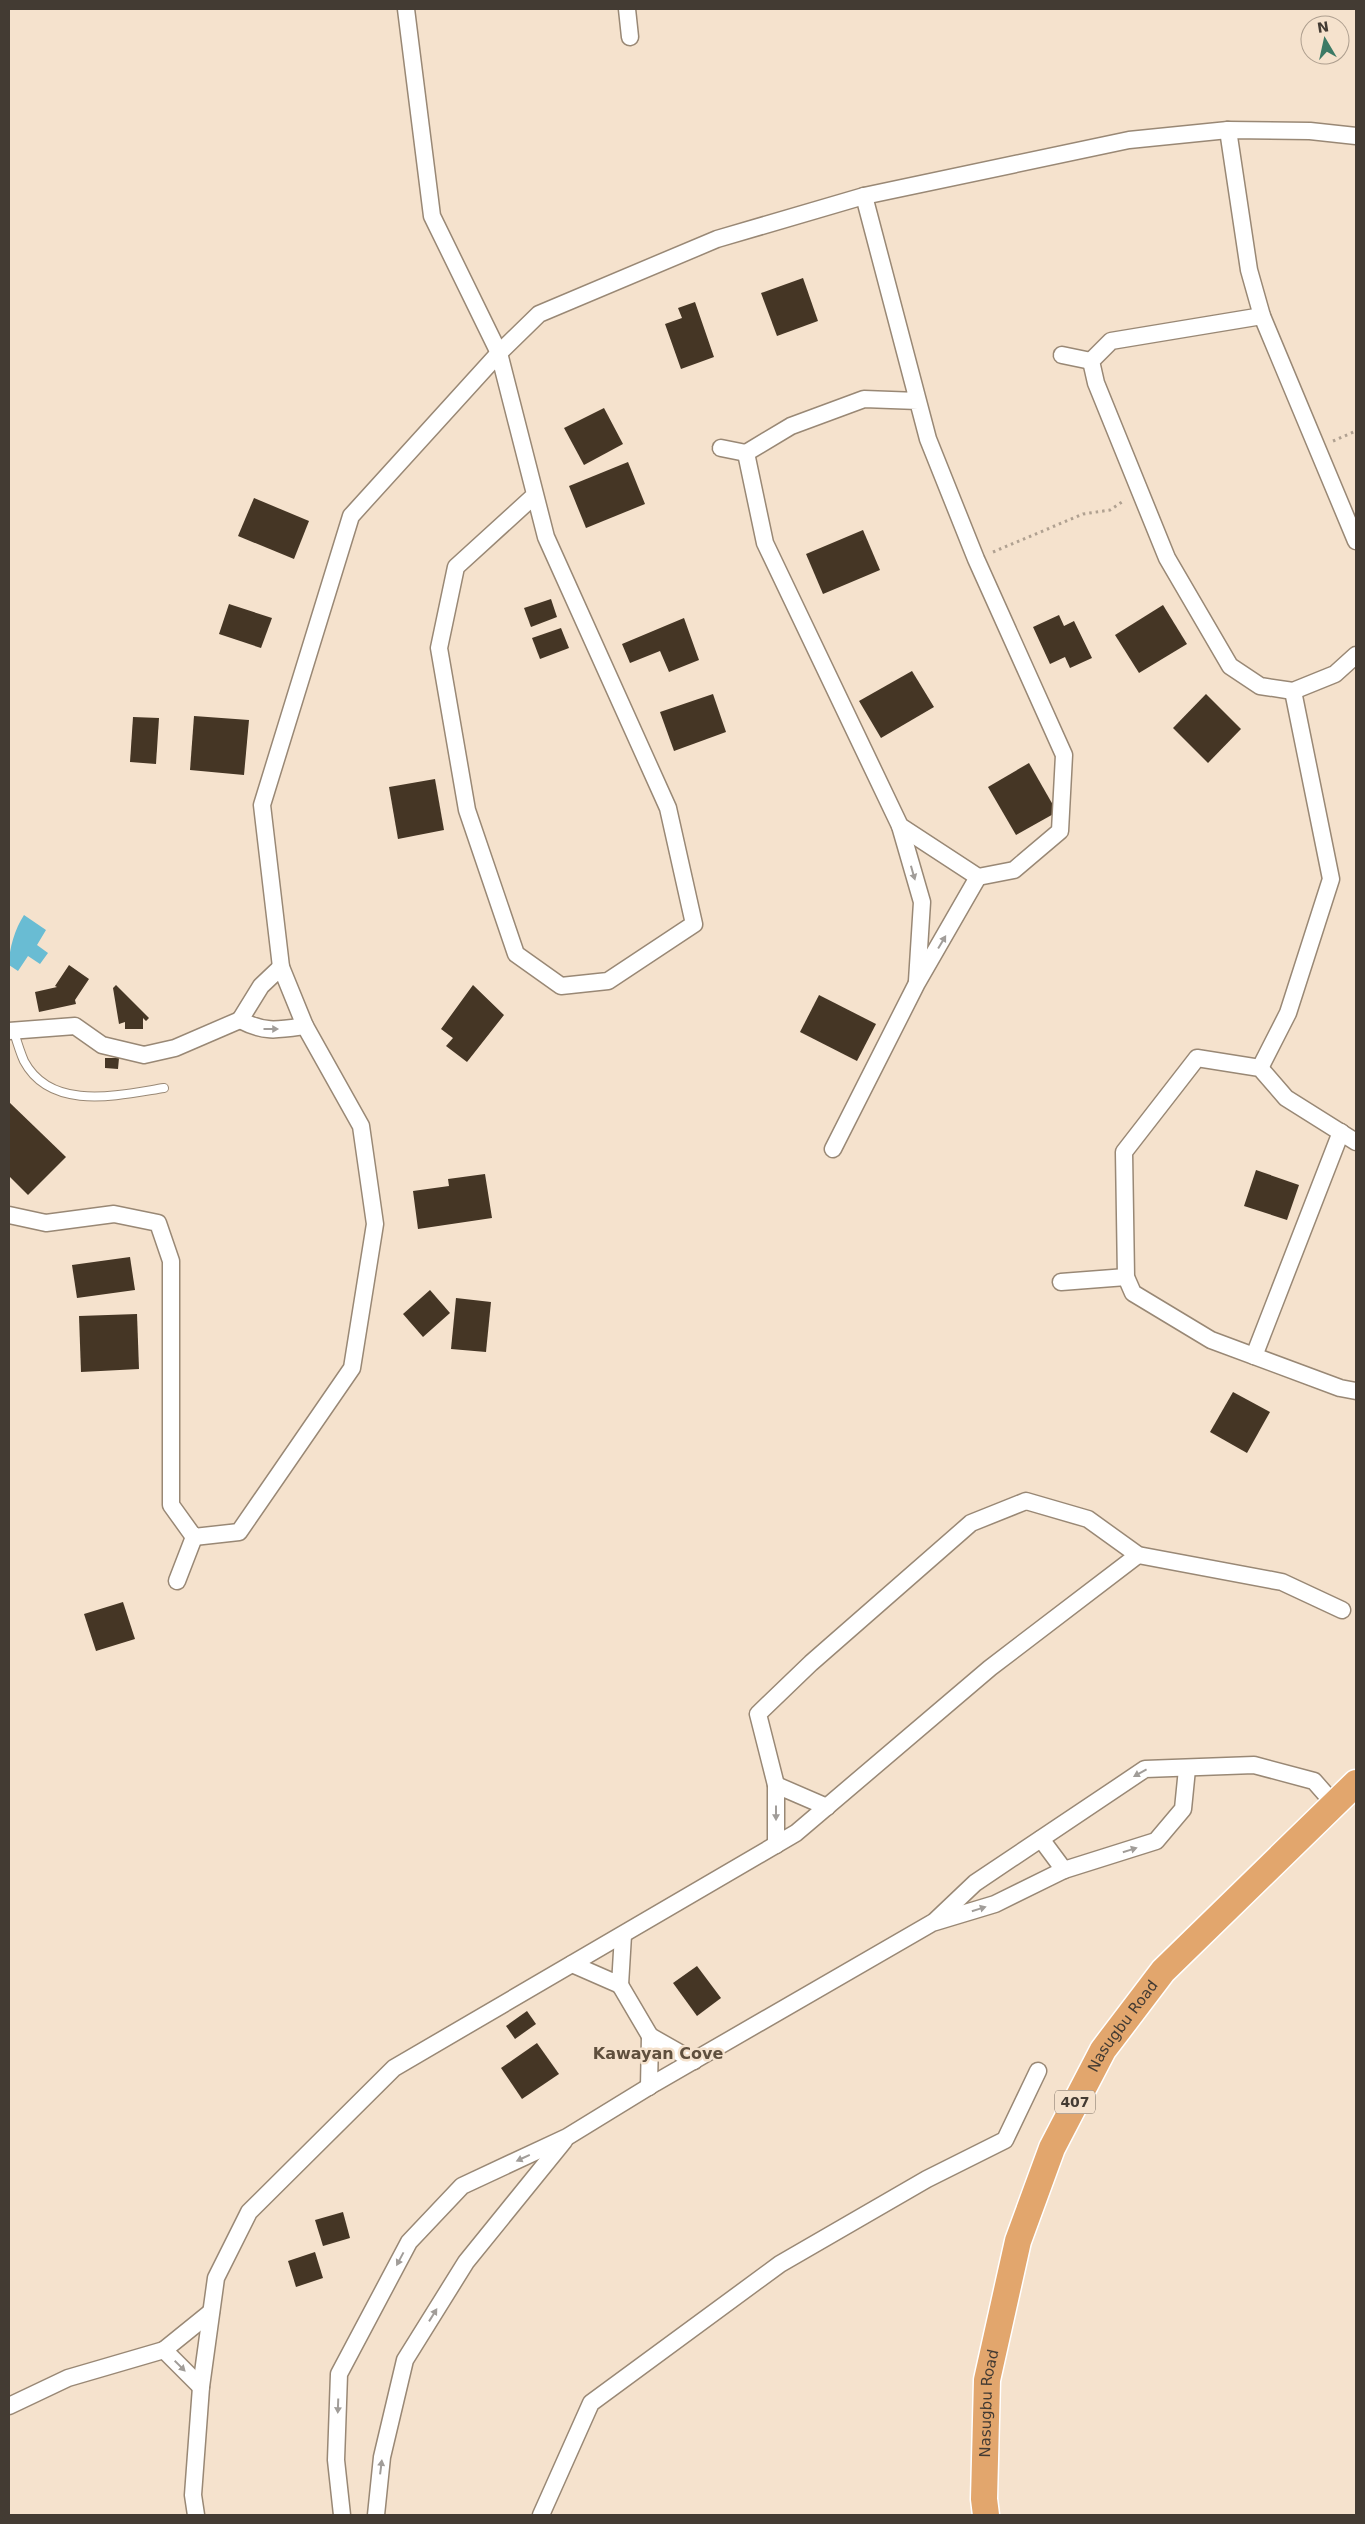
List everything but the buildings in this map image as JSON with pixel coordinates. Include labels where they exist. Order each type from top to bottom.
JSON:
[{"type":"main road","name":"Nasugbu Road","points":[[986,2515],[984,2499],[987,2380],[1018,2240],[1052,2148],[1102,2050],[1164,1971],[1356,1783]]},
{"type":"street","points":[[406,9],[432,216],[499,353],[546,537],[668,808],[694,924],[608,981],[561,986],[516,954],[467,810],[439,648],[456,567],[535,495]]},
{"type":"street","points":[[626,9],[630,38]]},
{"type":"street","points":[[194,1537],[239,1532],[352,1368],[375,1224],[362,1126],[305,1026],[281,967],[262,805],[351,516],[499,353],[539,314],[717,239],[864,196],[1128,140],[1228,130],[1310,131],[1356,136]]},
{"type":"street","points":[[1228,130],[1249,270],[1262,316],[1356,541]]},
{"type":"street","points":[[864,196],[928,439],[976,559],[1064,755],[1060,832],[1014,870],[978,877],[900,826]]},
{"type":"street","points":[[1091,361],[1111,341],[1262,316]]},
{"type":"street","points":[[1062,355],[1091,361]]},
{"type":"street","points":[[1091,361],[1096,383],[1167,558],[1230,666],[1260,686],[1293,690],[1336,674],[1356,655]]},
{"type":"street","points":[[721,448],[746,453],[791,426],[864,399],[918,401]]},
{"type":"street","points":[[746,453],[765,543],[900,826],[922,902],[917,984]]},
{"type":"street","points":[[1260,1068],[1288,1013],[1331,879],[1293,690]]},
{"type":"street","points":[[833,1149],[917,984],[978,877]]},
{"type":"street","points":[[11,1032],[75,1026],[102,1045],[144,1055],[175,1048],[240,1020],[261,986],[281,967]]},
{"type":"street","points":[[240,1020],[257,1028],[270,1031],[305,1026]]},
{"type":"street","points":[[1356,1142],[1286,1098],[1260,1068],[1197,1058],[1124,1152],[1126,1277],[1133,1293],[1211,1340],[1340,1388],[1356,1391]]},
{"type":"street","points":[[1254,1356],[1341,1132]]},
{"type":"street","points":[[9,1215],[46,1223],[114,1214],[158,1223],[170,1261],[171,1504],[194,1537]]},
{"type":"street","points":[[1061,1282],[1126,1277]]},
{"type":"street","points":[[776,1845],[776,1785],[758,1714],[810,1663],[971,1523],[1026,1501],[1088,1519],[1138,1554],[1282,1582],[1342,1610]]},
{"type":"street","points":[[177,1582],[194,1537]]},
{"type":"street","points":[[196,2515],[193,2495],[201,2387],[216,2278],[249,2212],[394,2068],[796,1834],[990,1668],[1138,1554]]},
{"type":"street","points":[[342,2515],[336,2460],[339,2374],[409,2242],[462,2186],[567,2137],[649,2087],[932,1923],[975,1883],[1145,1769],[1254,1765],[1314,1781],[1335,1805]]},
{"type":"street","points":[[932,1923],[995,1904],[1064,1870],[1156,1841],[1183,1810],[1187,1768]]},
{"type":"street","points":[[776,1785],[827,1807]]},
{"type":"street","points":[[1041,1839],[1064,1870]]},
{"type":"street","points":[[623,1935],[620,1985],[650,2036],[694,2061]]},
{"type":"street","points":[[572,1964],[620,1985]]},
{"type":"street","points":[[649,2087],[650,2036]]},
{"type":"street","points":[[541,2515],[591,2403],[780,2264],[927,2179],[1005,2140],[1038,2071]]},
{"type":"street","points":[[376,2515],[382,2456],[405,2360],[466,2262],[567,2137]]},
{"type":"street","points":[[9,2406],[68,2378],[164,2350],[212,2312]]},
{"type":"street","points":[[164,2350],[201,2387]]},
{"type":"lane","points":[[11,1032],[25,1062],[42,1082],[67,1095],[109,1097],[164,1088]]},
{"type":"path","points":[[1316,448],[1356,431]]},
{"type":"path","points":[[976,559],[1083,514],[1110,510],[1140,490]]},
{"type":"water","points":[[24,915],[46,930],[37,945],[48,953],[40,964],[28,956],[18,971],[9,965],[9,959],[13,939]]},
{"type":"district","name":"Kawayan Cove","points":[[658,2053]]}]
